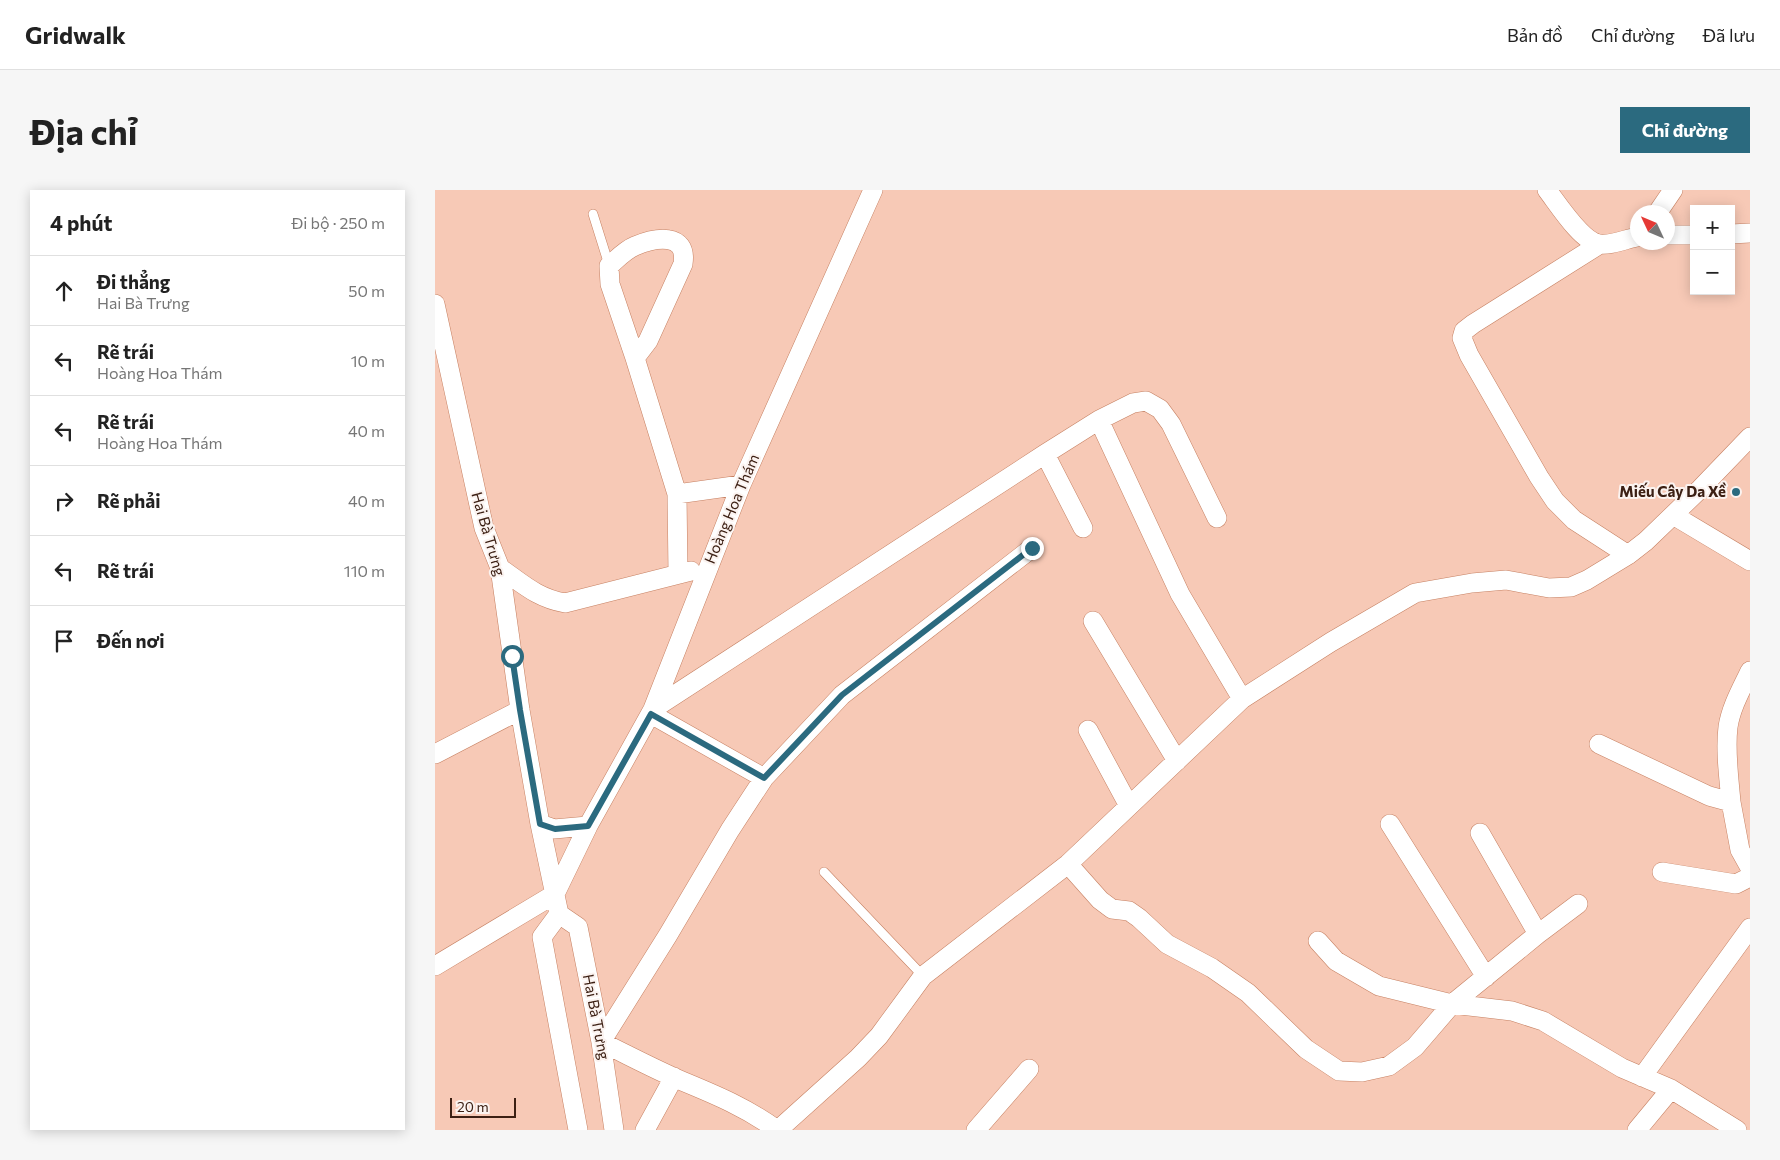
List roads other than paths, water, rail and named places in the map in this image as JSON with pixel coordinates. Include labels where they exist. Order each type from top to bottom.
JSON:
[{"type":"street","name":"Hoàng Hoa Thám","points":[[555,894],[588,826],[652,712],[741,485],[873,190]]},
{"type":"street","points":[[1547,190],[1580,232],[1591,242],[1600,244]]},
{"type":"street","points":[[1663,205],[1673,190]]},
{"type":"street","points":[[1735,234],[1750,233]]},
{"type":"street","points":[[1675,235],[1690,235]]},
{"type":"street","points":[[1628,555],[1574,520],[1555,501],[1539,477],[1469,355],[1462,338],[1464,331],[1473,324],[1600,244],[1630,238]]},
{"type":"street","points":[[635,358],[647,341],[683,264],[685,255],[683,248],[677,242],[661,239],[634,246],[609,266],[610,284],[677,494],[678,573]]},
{"type":"street","name":"Hai Bà Trưng","points":[[435,304],[445,364],[483,528],[500,568],[520,710],[540,824],[559,914],[579,927],[601,1042],[614,1130]]},
{"type":"street","points":[[764,778],[652,712],[1099,420],[1133,403],[1146,401],[1161,409],[1171,424],[1217,518]]},
{"type":"street","points":[[1099,420],[1179,594],[1242,699]]},
{"type":"street","points":[[1032,548],[842,695],[764,778],[730,830],[668,935],[601,1042],[674,1077],[705,1089],[755,1114],[778,1130],[858,1058],[879,1036],[923,976],[1068,864],[1242,699],[1331,642],[1415,593],[1473,583],[1505,580],[1549,588],[1571,587],[1587,580],[1628,555],[1646,541],[1750,437]]},
{"type":"street","points":[[1045,454],[1083,528]]},
{"type":"street","points":[[677,494],[741,485]]},
{"type":"street","points":[[1673,515],[1750,561]]},
{"type":"street","points":[[500,568],[537,594],[549,600],[565,603],[678,573],[707,569]]},
{"type":"street","points":[[1093,621],[1177,761]]},
{"type":"street","points":[[1750,671],[1735,704],[1728,725],[1727,736],[1731,802],[1740,850],[1750,868]]},
{"type":"street","points":[[435,754],[520,710]]},
{"type":"street","points":[[1088,730],[1129,806]]},
{"type":"street","points":[[1599,744],[1709,796],[1731,802]]},
{"type":"street","points":[[540,824],[555,829],[588,826]]},
{"type":"street","points":[[1390,824],[1486,976]]},
{"type":"street","points":[[1480,833],[1538,934]]},
{"type":"street","points":[[1068,864],[1100,900],[1112,909],[1129,911],[1167,944],[1212,968],[1247,993],[1306,1049],[1339,1071],[1362,1072],[1389,1066],[1415,1047],[1452,1004],[1538,934],[1579,904]]},
{"type":"street","points":[[1662,872],[1737,884],[1750,877]]},
{"type":"street","points":[[435,966],[555,894]]},
{"type":"street","points":[[559,914],[543,937],[578,1130]]},
{"type":"street","points":[[1642,1077],[1750,928]]},
{"type":"street","points":[[1318,941],[1336,961],[1379,986],[1452,1004],[1512,1011],[1543,1021],[1622,1068],[1671,1089],[1737,1130]]},
{"type":"street","points":[[976,1130],[1029,1069]]},
{"type":"street","points":[[645,1130],[674,1077]]},
{"type":"street","points":[[1637,1130],[1671,1089]]},
{"type":"lane","points":[[593,214],[609,266]]},
{"type":"lane","points":[[823,872],[923,976]]},
{"type":"place","name":"Miếu Cây Da Xề","points":[[1736,492]]}]
